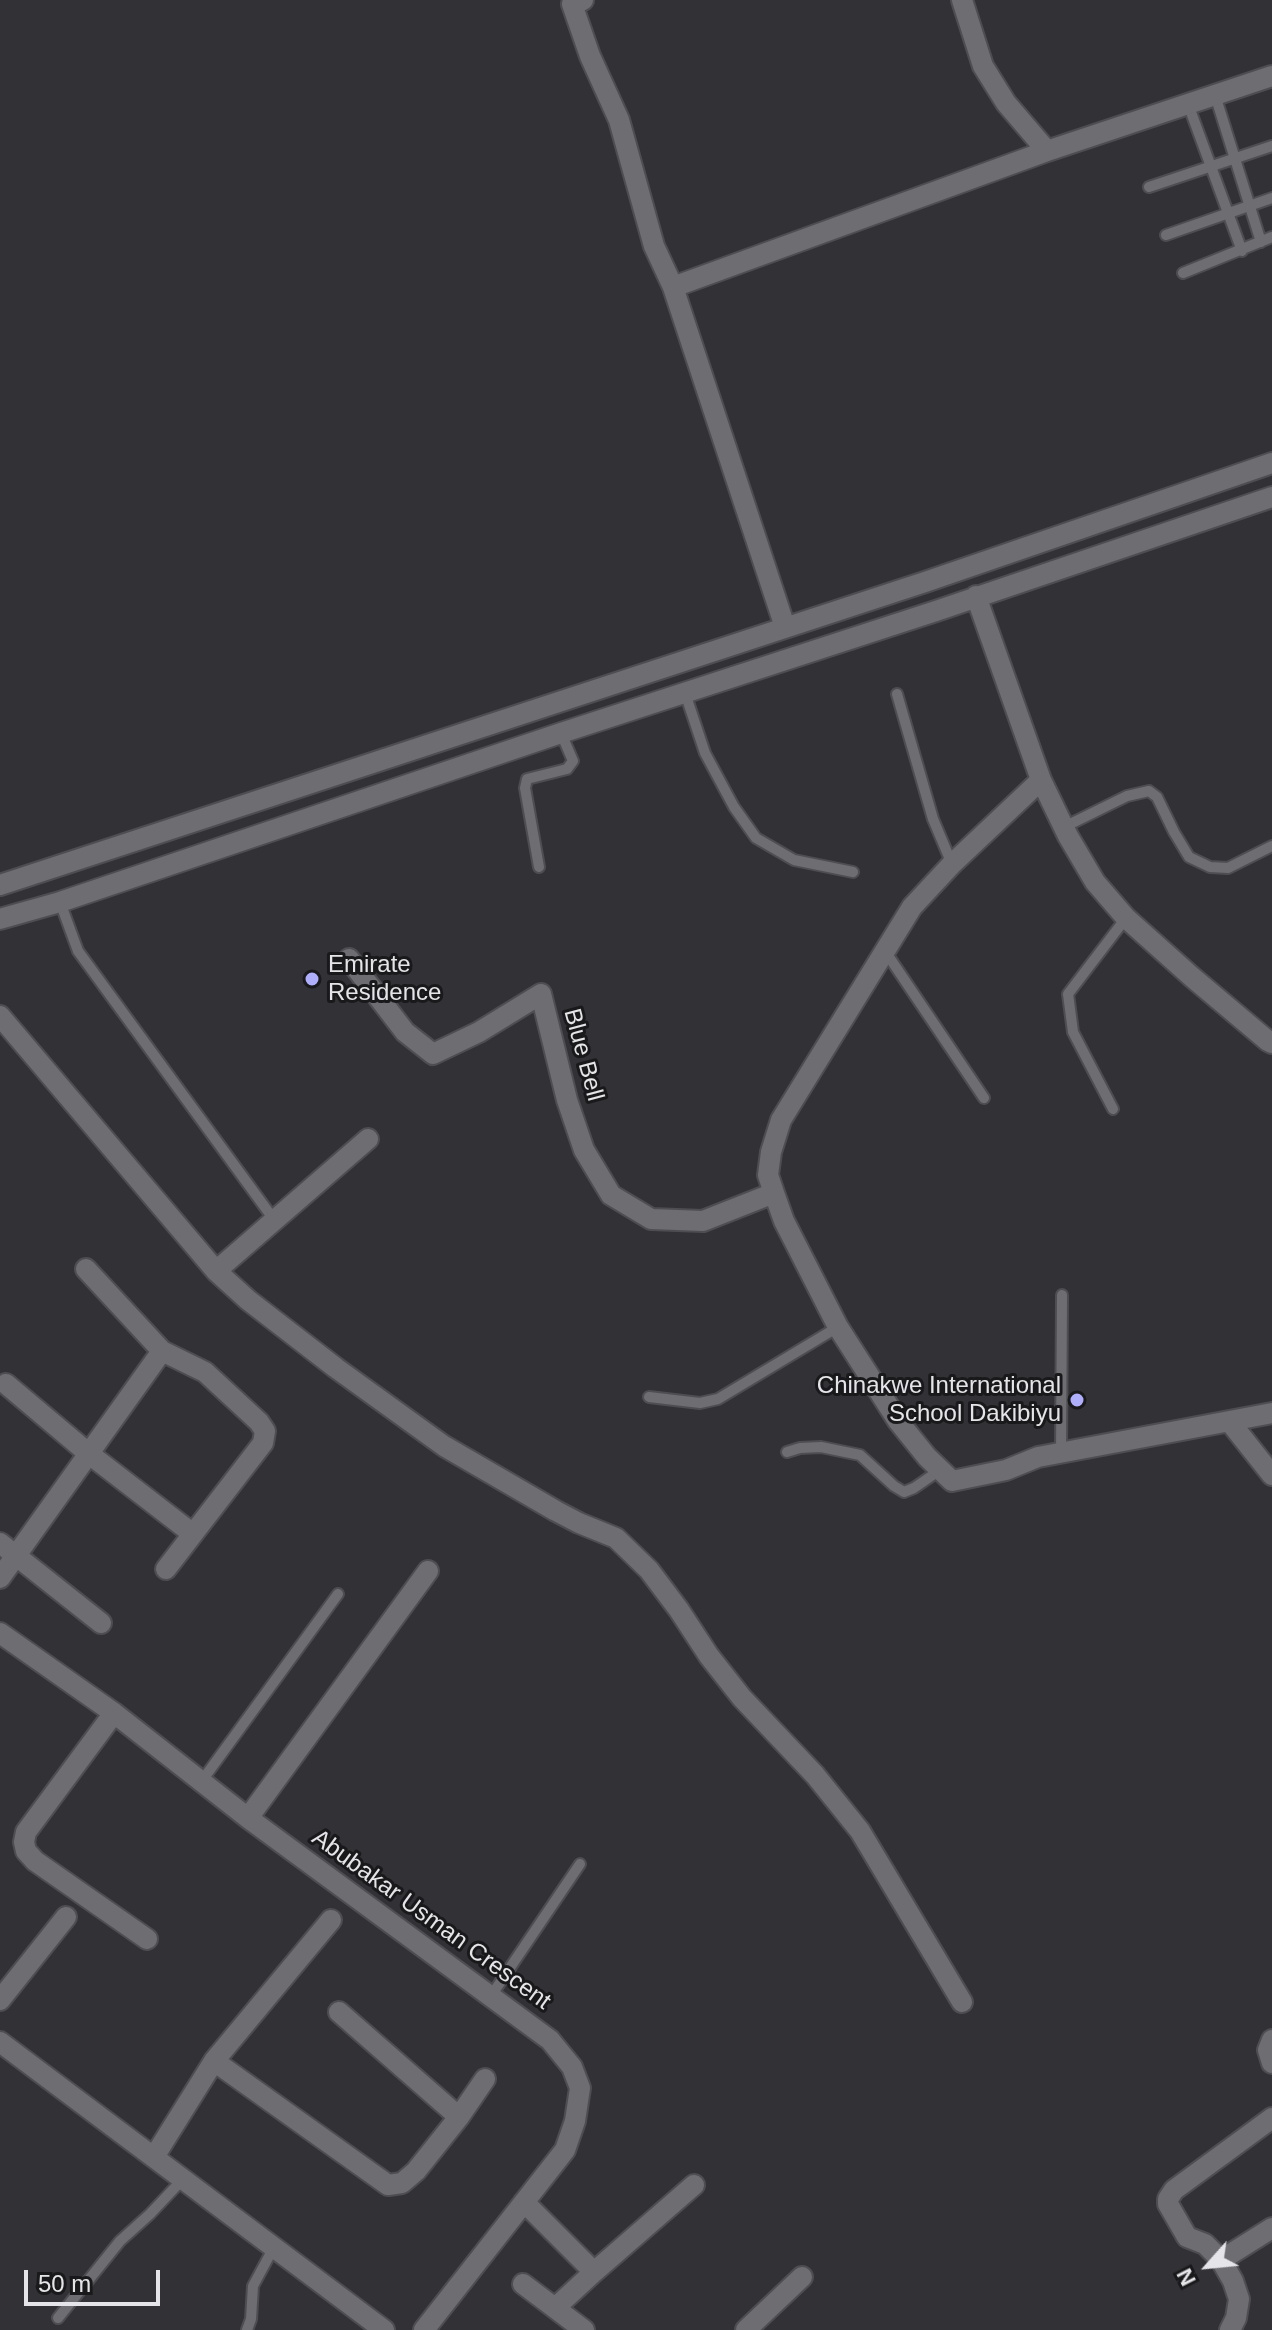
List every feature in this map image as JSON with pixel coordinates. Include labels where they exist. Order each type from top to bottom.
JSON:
[{"type":"street","points":[[962,0],[983,66],[1006,103],[1047,151]]},
{"type":"street","points":[[575,1],[590,56],[619,120],[654,246],[673,287],[785,627]]},
{"type":"street","points":[[673,287],[1047,151],[1272,76]]},
{"type":"street","points":[[0,885],[925,582],[1272,463]]},
{"type":"street","points":[[0,919],[60,902],[1272,497]]},
{"type":"street","points":[[925,582],[936,611]]},
{"type":"street","points":[[976,596],[1041,780],[1095,882],[1126,918],[1272,1043]]},
{"type":"street","points":[[1041,780],[952,864],[912,907],[781,1120],[768,1175],[784,1221],[838,1327],[898,1421],[927,1457],[952,1481],[1006,1470],[1038,1457],[1272,1413]]},
{"type":"street","name":"Blue Bell","points":[[349,959],[405,1032],[433,1054],[479,1032],[541,994],[567,1100],[584,1150],[611,1195],[651,1219],[703,1221],[774,1193]]},
{"type":"street","points":[[0,1016],[216,1271],[248,1300],[444,1446],[579,1523],[616,1538],[649,1570],[742,1698],[815,1775],[860,1831],[962,2002]]},
{"type":"street","points":[[216,1271],[368,1139]]},
{"type":"street","points":[[86,1269],[162,1351],[205,1372],[265,1431],[263,1443],[166,1569]]},
{"type":"street","points":[[0,1578],[8,1550],[88,1453],[162,1351]]},
{"type":"street","points":[[6,1384],[88,1453],[193,1534]]},
{"type":"street","points":[[1230,1422],[1272,1475]]},
{"type":"street","points":[[8,1550],[101,1623]]},
{"type":"street","points":[[248,1818],[428,1571]]},
{"type":"street","name":"Abubakar Usman Crescent","points":[[0,1633],[114,1713],[248,1818],[550,2040],[572,2067],[580,2088],[575,2121],[565,2150],[424,2330]]},
{"type":"street","points":[[114,1713],[26,1832],[24,1842],[26,1851],[35,1861],[147,1939]]},
{"type":"street","points":[[0,2000],[66,1917]]},
{"type":"street","points":[[154,2157],[214,2061],[331,1920]]},
{"type":"street","points":[[339,2012],[459,2117]]},
{"type":"street","points":[[1272,2040],[1268,2050],[1272,2063]]},
{"type":"street","points":[[0,2044],[384,2330]]},
{"type":"street","points":[[214,2061],[388,2185],[402,2183],[416,2171],[485,2079]]},
{"type":"street","points":[[1230,2330],[1236,2318],[1239,2299],[1233,2281],[1221,2260],[1205,2244],[1187,2237],[1168,2199],[1174,2190],[1272,2118]]},
{"type":"street","points":[[555,2308],[694,2185]]},
{"type":"street","points":[[524,2202],[594,2272]]},
{"type":"street","points":[[1221,2260],[1272,2228]]},
{"type":"street","points":[[746,2330],[802,2277]]},
{"type":"street","points":[[523,2284],[584,2330]]},
{"type":"lane","points":[[1183,273],[1267,239],[1250,207],[1215,95]]},
{"type":"lane","points":[[1188,104],[1242,251]]},
{"type":"lane","points":[[1149,187],[1272,146]]},
{"type":"lane","points":[[1166,235],[1272,198]]},
{"type":"lane","points":[[685,693],[705,753],[734,807],[756,838],[794,860],[853,872]]},
{"type":"lane","points":[[897,694],[933,819],[952,864]]},
{"type":"lane","points":[[539,867],[525,788],[527,779],[567,769],[573,761],[561,733]]},
{"type":"lane","points":[[1064,827],[1127,796],[1149,791],[1157,797],[1189,857],[1210,867],[1228,868],[1272,846]]},
{"type":"lane","points":[[60,902],[78,951],[275,1221]]},
{"type":"lane","points":[[1113,1109],[1073,1032],[1068,994],[1126,918]]},
{"type":"lane","points":[[885,951],[984,1098]]},
{"type":"lane","points":[[1061,1453],[1062,1295]]},
{"type":"lane","points":[[649,1397],[700,1403],[718,1399],[838,1327]]},
{"type":"lane","points":[[787,1452],[821,1447],[860,1455],[904,1492],[940,1470]]},
{"type":"lane","points":[[201,1782],[338,1594]]},
{"type":"lane","points":[[491,1996],[580,1864]]},
{"type":"lane","points":[[58,2318],[120,2241],[183,2179]]},
{"type":"lane","points":[[247,2330],[251,2319],[253,2286],[274,2247]]},
{"type":"place","name":"Emirate Residence","points":[[312,979]]},
{"type":"place","name":"Chinakwe International School Dakibiyu","points":[[1077,1400]]}]
